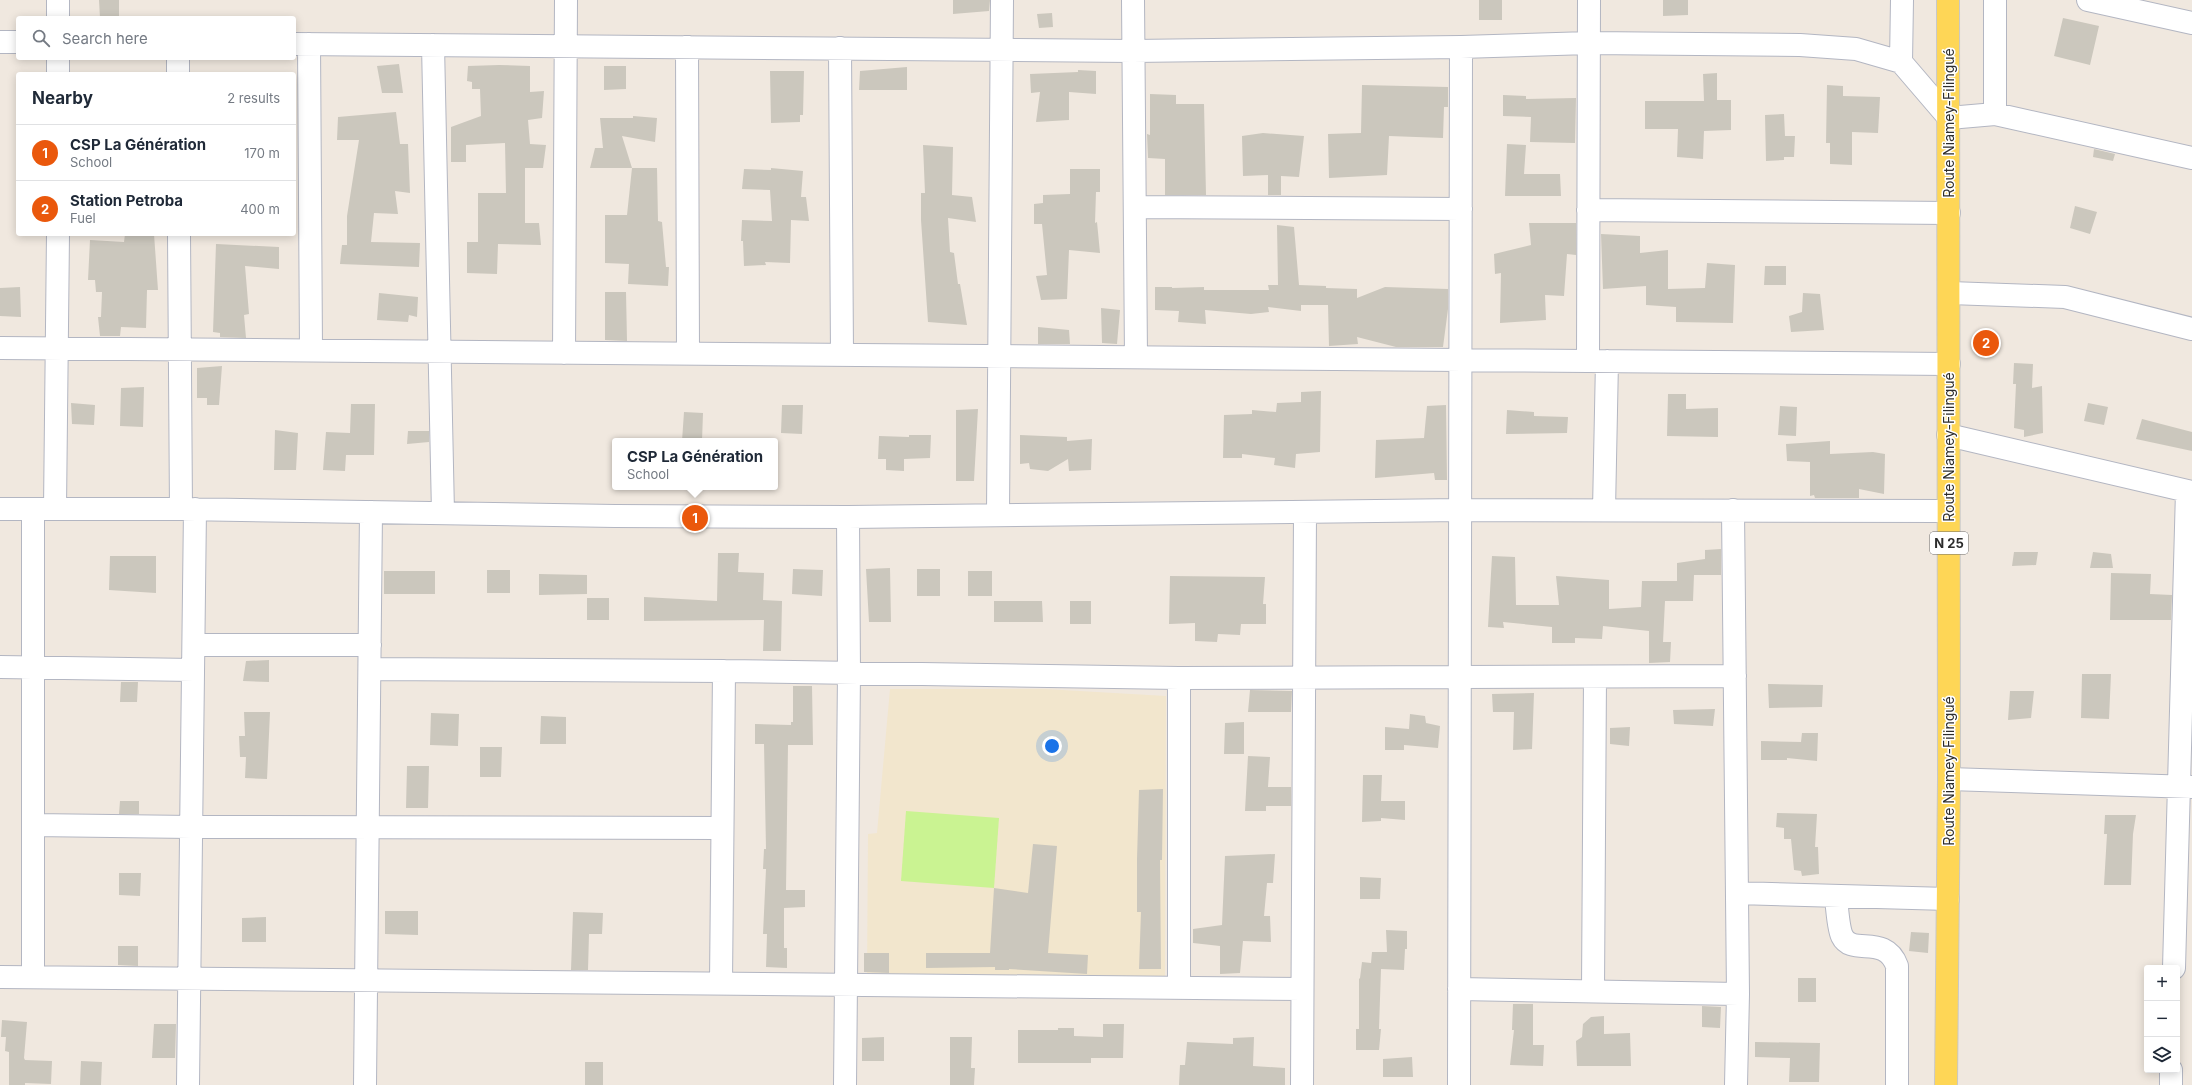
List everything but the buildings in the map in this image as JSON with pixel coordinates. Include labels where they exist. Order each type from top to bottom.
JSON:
[{"type":"main road","name":"Route Niamey-Filingué","points":[[1946,1085],[1949,779],[1948,436],[1950,293],[1948,0]]},
{"type":"street","points":[[58,0],[58,16]]},
{"type":"street","points":[[564,353],[566,0]]},
{"type":"street","points":[[998,515],[1002,0]]},
{"type":"street","points":[[1133,0],[1136,357]]},
{"type":"street","points":[[1589,0],[1588,210],[1598,361],[1604,510]]},
{"type":"street","points":[[1901,62],[1902,0]]},
{"type":"street","points":[[1995,0],[1995,114]]},
{"type":"street","points":[[2088,0],[2192,23]]},
{"type":"street","points":[[0,42],[16,42]]},
{"type":"street","points":[[311,350],[302,44],[1133,51],[1461,47],[1589,43],[1800,45],[1856,49],[1901,62],[1949,118],[1995,114],[2192,158]]},
{"type":"street","points":[[433,45],[443,513]]},
{"type":"street","points":[[687,47],[688,354]]},
{"type":"street","points":[[1459,1085],[1461,47]]},
{"type":"street","points":[[840,48],[842,355]]},
{"type":"street","points":[[58,60],[58,72]]},
{"type":"street","points":[[178,60],[178,72]]},
{"type":"street","points":[[1135,207],[1461,209]]},
{"type":"street","points":[[1588,210],[1949,213]]},
{"type":"street","points":[[55,509],[58,236]]},
{"type":"street","points":[[179,236],[180,349],[194,645],[188,1085]]},
{"type":"street","points":[[1950,293],[2065,297],[2192,329]]},
{"type":"street","points":[[0,348],[1949,364]]},
{"type":"street","points":[[1948,436],[2190,491],[2186,787],[2174,965]]},
{"type":"street","points":[[0,509],[188,509],[848,517],[1461,510],[1948,511]]},
{"type":"street","points":[[33,509],[33,977]]},
{"type":"street","points":[[1733,510],[1738,994],[1736,1085]]},
{"type":"street","points":[[365,1085],[372,512]]},
{"type":"street","points":[[1302,1085],[1305,512]]},
{"type":"street","points":[[845,1085],[849,673],[848,517]]},
{"type":"street","points":[[194,645],[370,645]]},
{"type":"street","points":[[0,667],[193,670]]},
{"type":"street","points":[[370,670],[724,671],[1179,678],[1735,676]]},
{"type":"street","points":[[721,983],[724,671]]},
{"type":"street","points":[[1593,991],[1595,677]]},
{"type":"street","points":[[1179,678],[1179,988]]},
{"type":"street","points":[[1949,779],[2186,787]]},
{"type":"street","points":[[33,825],[191,827],[722,828]]},
{"type":"street","points":[[1737,893],[1948,899]]},
{"type":"street","points":[[1836,896],[1842,936],[1848,942],[1858,946],[1885,949],[1893,955],[1897,966],[1897,1085]]},
{"type":"street","points":[[0,977],[1302,989]]},
{"type":"street","points":[[1459,989],[1738,994]]},
{"type":"street","points":[[2170,1085],[2171,1073]]},
{"type":"shaded area","points":[[890,689],[1045,689],[1166,696],[1165,977],[1022,975],[867,977],[868,834],[877,833]]},
{"type":"green space","points":[[906,811],[999,818],[994,888],[901,881]]},
{"type":"place","name":"Station Petroba","points":[[1986,343]]},
{"type":"place","name":"CSP La Génération","points":[[695,518]]}]
